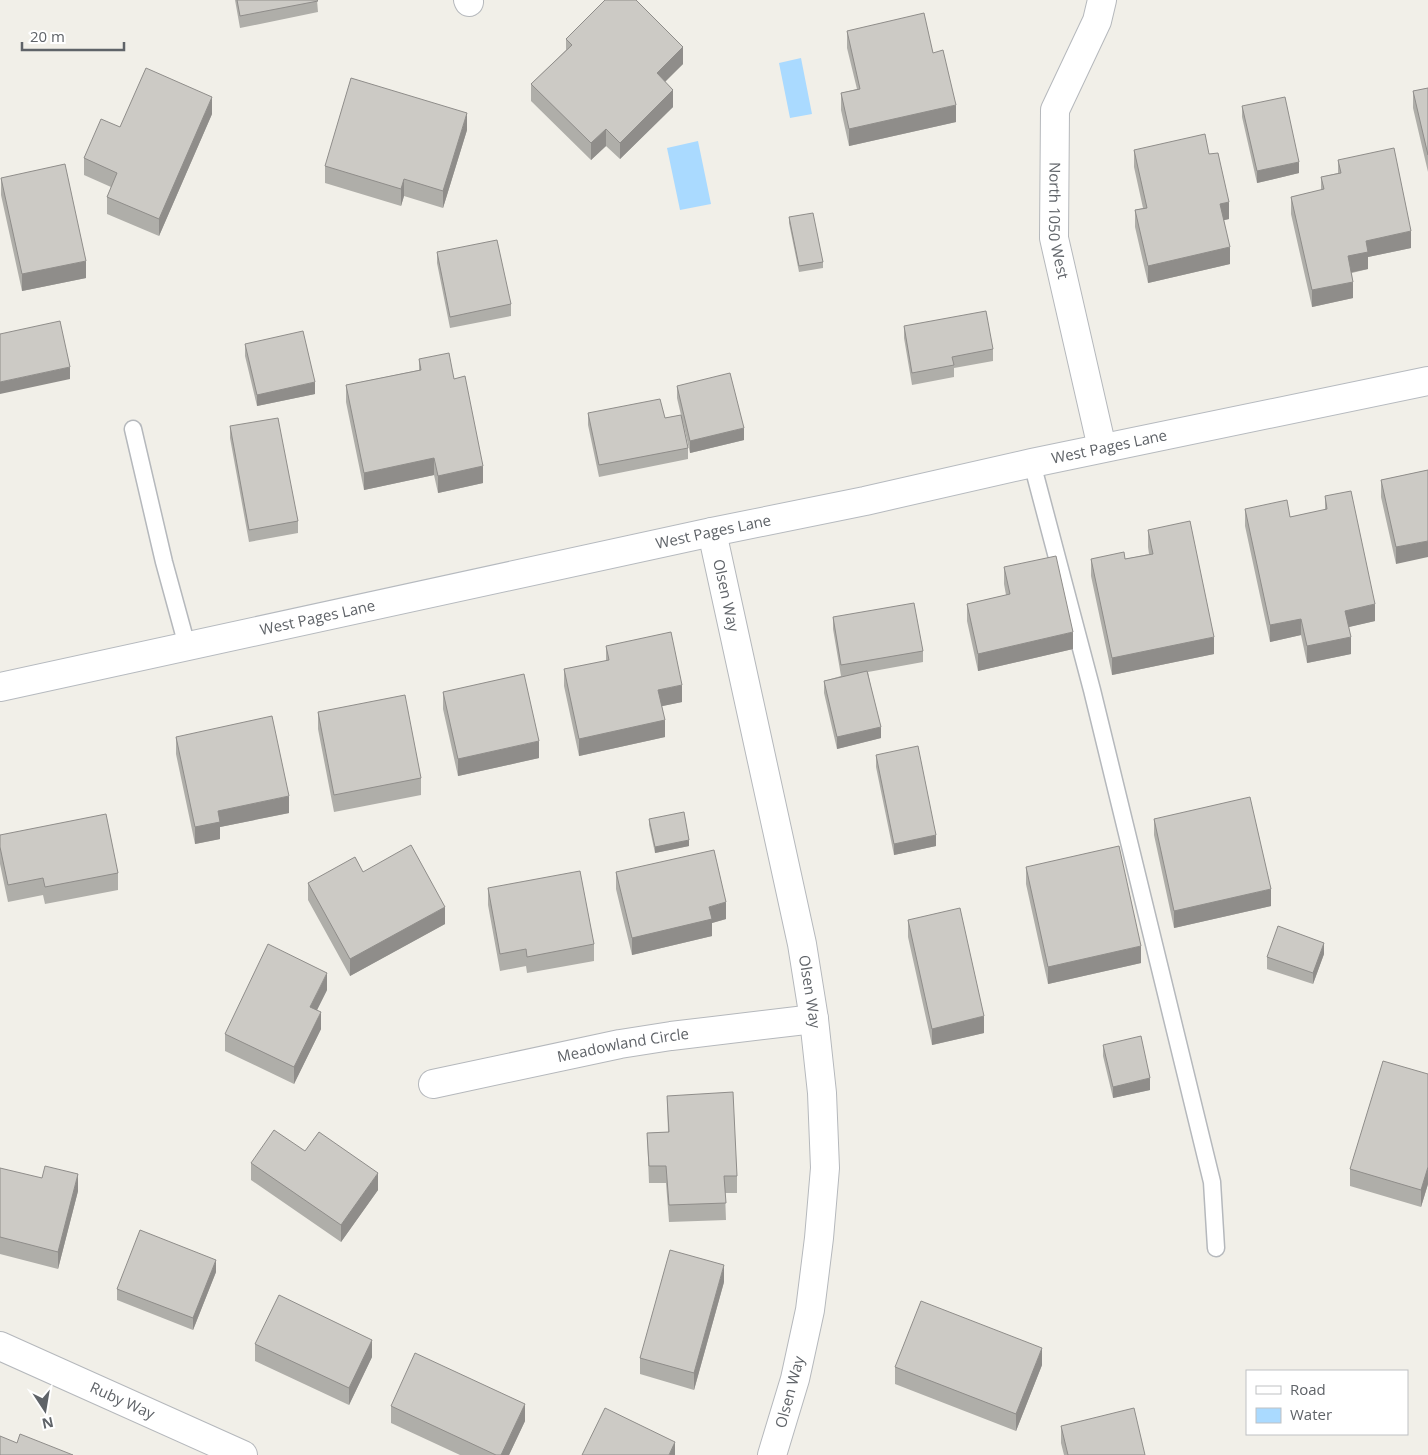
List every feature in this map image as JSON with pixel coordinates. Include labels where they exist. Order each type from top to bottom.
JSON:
[{"type":"street","name":"North 1050 West","points":[[1102,0],[1097,21],[1055,110],[1054,238],[1102,448]]},
{"type":"street","name":"West Pages Lane","points":[[0,687],[712,532],[865,501],[1032,462],[1428,381]]},
{"type":"street","name":"Olsen Way","points":[[712,532],[802,944],[814,1019],[822,1094],[825,1168],[810,1310],[795,1380],[772,1455]]},
{"type":"street","name":"Meadowland Circle","points":[[433,1084],[620,1044],[814,1019]]},
{"type":"street","name":"Ruby Way","points":[[0,1346],[244,1455]]},
{"type":"lane","points":[[133,429],[162,553],[187,646]]},
{"type":"lane","points":[[1032,462],[1092,690],[1212,1182],[1216,1248]]},
{"type":"water","points":[[801,58],[812,114],[790,118],[779,63]]},
{"type":"water","points":[[698,141],[711,204],[680,210],[667,148]]},
{"type":"building","points":[[237,0],[317,0],[318,1],[240,16]]},
{"type":"building","points":[[605,0],[636,0],[683,47],[657,73],[673,90],[620,143],[606,129],[591,143],[531,84],[572,45],[566,39]]},
{"type":"building","points":[[924,13],[933,53],[943,50],[956,105],[849,129],[841,93],[860,89],[847,31]]},
{"type":"building","points":[[146,68],[212,97],[159,219],[107,197],[117,173],[84,158],[101,119],[120,127]]},
{"type":"building","points":[[351,78],[467,113],[443,191],[404,179],[401,189],[325,166]]},
{"type":"building","points":[[1428,88],[1428,155],[1413,91]]},
{"type":"building","points":[[1285,97],[1299,162],[1257,171],[1242,106]]},
{"type":"building","points":[[1205,134],[1209,154],[1218,153],[1229,202],[1220,204],[1230,247],[1148,266],[1135,210],[1147,208],[1134,150]]},
{"type":"building","points":[[1394,148],[1411,231],[1366,241],[1368,252],[1348,256],[1353,282],[1312,290],[1291,197],[1324,189],[1321,177],[1341,173],[1338,160]]},
{"type":"building","points":[[65,164],[86,261],[22,274],[1,178]]},
{"type":"building","points":[[813,213],[823,262],[799,266],[789,217]]},
{"type":"building","points":[[497,240],[511,304],[450,317],[437,252]]},
{"type":"building","points":[[986,311],[993,349],[952,357],[954,365],[912,373],[904,326]]},
{"type":"building","points":[[60,321],[70,367],[0,382],[0,334]]},
{"type":"building","points":[[303,331],[315,382],[257,395],[245,344]]},
{"type":"building","points":[[449,353],[454,379],[465,376],[483,466],[438,476],[434,458],[364,473],[346,385],[421,370],[419,359]]},
{"type":"building","points":[[730,373],[744,428],[690,441],[677,386]]},
{"type":"building","points":[[660,399],[665,418],[681,415],[688,448],[599,465],[588,413]]},
{"type":"building","points":[[278,418],[298,521],[249,530],[230,426]]},
{"type":"building","points":[[1428,470],[1428,541],[1396,547],[1381,480]]},
{"type":"building","points":[[1351,491],[1375,604],[1345,611],[1351,637],[1307,646],[1301,619],[1270,625],[1245,509],[1287,500],[1290,517],[1327,509],[1325,496]]},
{"type":"building","points":[[1190,521],[1214,637],[1112,658],[1091,559],[1124,552],[1125,559],[1153,554],[1148,530]]},
{"type":"building","points":[[1056,556],[1073,632],[978,654],[967,604],[1010,594],[1004,567]]},
{"type":"building","points":[[914,603],[923,651],[841,665],[833,617]]},
{"type":"building","points":[[671,632],[682,685],[658,690],[665,720],[579,739],[564,669],[609,660],[606,646]]},
{"type":"building","points":[[867,671],[881,727],[837,737],[824,681]]},
{"type":"building","points":[[524,674],[539,741],[458,759],[443,692]]},
{"type":"building","points":[[405,695],[421,778],[334,795],[318,712]]},
{"type":"building","points":[[272,716],[289,796],[218,811],[220,822],[195,827],[176,737]]},
{"type":"building","points":[[918,746],[936,835],[894,844],[876,755]]},
{"type":"building","points":[[1250,797],[1271,889],[1174,911],[1154,819]]},
{"type":"building","points":[[684,812],[689,840],[655,847],[649,819]]},
{"type":"building","points":[[106,814],[118,873],[45,887],[43,878],[8,885],[0,847],[0,835]]},
{"type":"building","points":[[411,845],[445,907],[350,959],[308,883],[355,857],[363,872]]},
{"type":"building","points":[[1119,846],[1141,946],[1048,967],[1026,867]]},
{"type":"building","points":[[714,850],[726,902],[709,907],[712,919],[632,938],[616,872]]},
{"type":"building","points":[[580,871],[594,944],[527,957],[526,949],[500,954],[488,888]]},
{"type":"building","points":[[960,908],[984,1016],[932,1029],[908,920]]},
{"type":"building","points":[[1278,926],[1324,943],[1313,973],[1267,957]]},
{"type":"building","points":[[268,944],[327,973],[310,1007],[321,1012],[294,1067],[225,1034]]},
{"type":"building","points":[[1141,1036],[1150,1078],[1113,1087],[1103,1045]]},
{"type":"building","points":[[1383,1061],[1428,1074],[1428,1167],[1421,1190],[1350,1169]]},
{"type":"building","points":[[733,1092],[737,1176],[724,1176],[726,1203],[669,1205],[666,1166],[649,1166],[647,1133],[669,1132],[667,1096]]},
{"type":"building","points":[[274,1130],[305,1151],[319,1132],[378,1173],[341,1225],[251,1163]]},
{"type":"building","points":[[45,1166],[78,1174],[58,1252],[0,1237],[0,1168],[42,1178]]},
{"type":"building","points":[[140,1230],[216,1260],[193,1318],[117,1289]]},
{"type":"building","points":[[670,1250],[724,1265],[694,1373],[640,1358]]},
{"type":"building","points":[[279,1295],[372,1340],[349,1388],[255,1344]]},
{"type":"building","points":[[921,1301],[1042,1348],[1016,1414],[895,1367]]},
{"type":"building","points":[[415,1353],[525,1404],[501,1455],[496,1455],[391,1406]]},
{"type":"building","points":[[605,1408],[675,1442],[669,1455],[582,1455]]},
{"type":"building","points":[[1134,1408],[1145,1455],[1068,1455],[1061,1426]]},
{"type":"building","points":[[20,1434],[73,1455],[0,1455],[0,1436],[17,1443]]}]
